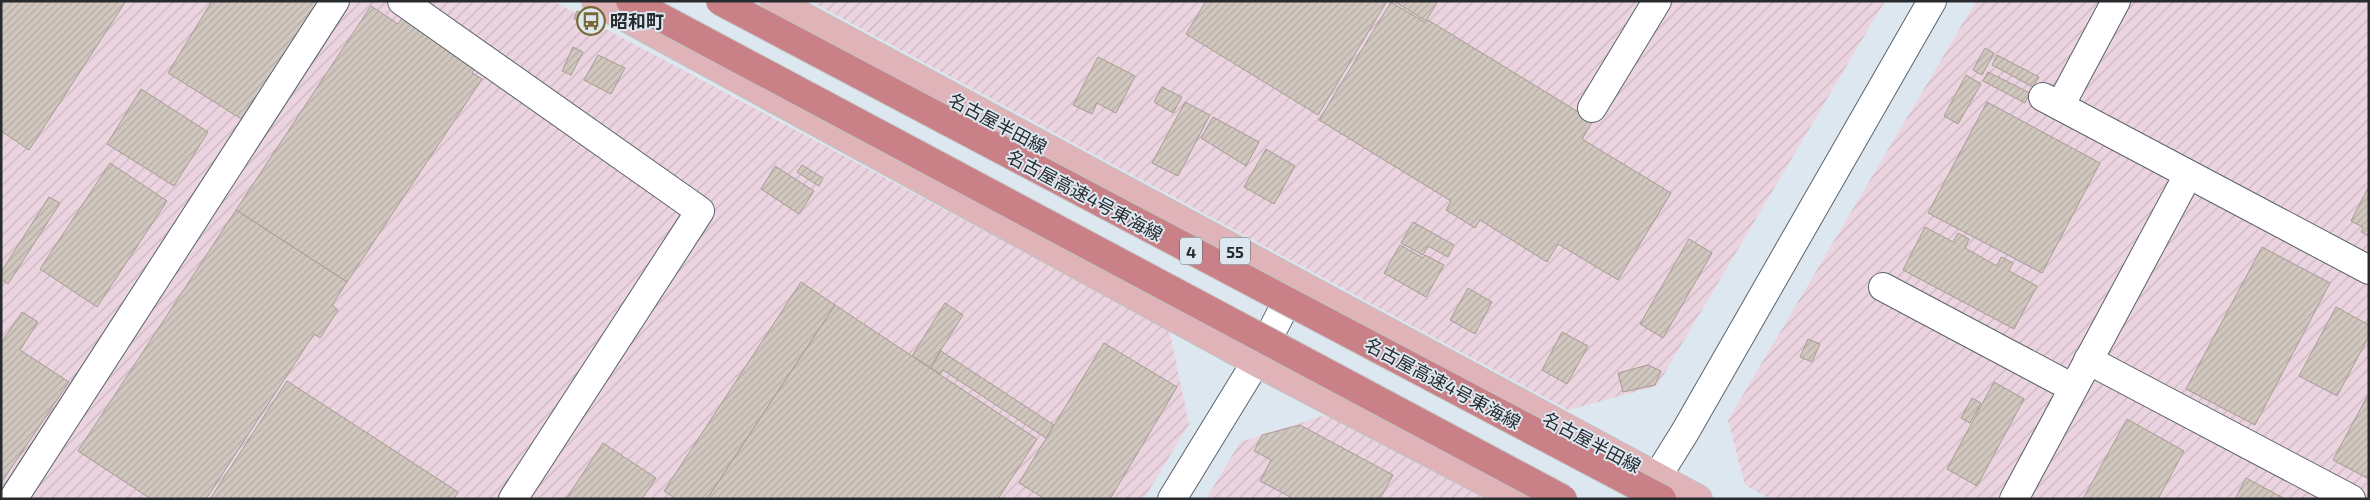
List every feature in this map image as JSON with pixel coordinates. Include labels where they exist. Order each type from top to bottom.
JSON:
[{"type":"highway","points":[[630,1],[1564,499]]},
{"type":"highway","name":"名古屋高速4号東海線","points":[[720,1],[1660,488]]},
{"type":"main road","points":[[596,1],[1256,362],[1518,499]]},
{"type":"main road","name":"名古屋半田線","points":[[774,1],[1296,284],[1660,488],[1698,499]]},
{"type":"street","points":[[13,499],[335,1]]},
{"type":"street","points":[[402,1],[700,211],[513,499]]},
{"type":"street","points":[[1592,108],[1658,1]]},
{"type":"street","points":[[1660,488],[1685,432],[1932,1]]},
{"type":"street","points":[[2116,1],[2052,101],[2369,270]]},
{"type":"street","points":[[2014,499],[2188,175]]},
{"type":"street","points":[[1172,499],[1256,362],[1296,284]]},
{"type":"street","points":[[1884,287],[2073,388]]},
{"type":"street","points":[[2088,360],[2351,499]]},
{"type":"shaded area","points":[[1,1],[553,1],[1169,329],[1189,424],[1144,499],[1,499]]},
{"type":"shaded area","points":[[810,1],[1885,1],[1657,386],[1568,410]]},
{"type":"shaded area","points":[[1976,1],[2369,1],[2369,499],[1771,499],[1745,485],[1728,420]]},
{"type":"shaded area","points":[[1329,414],[1486,499],[1206,499],[1240,442]]},
{"type":"building","points":[[1,1],[126,1],[29,150],[1,131]]},
{"type":"building","points":[[212,1],[318,1],[243,120],[168,73]]},
{"type":"building","points":[[1206,1],[1387,1],[1318,115],[1186,34]]},
{"type":"building","points":[[1394,1],[1438,1],[1426,21]]},
{"type":"building","points":[[1391,2],[1426,23],[1428,20],[1593,121],[1582,139],[1671,193],[1618,280],[1558,244],[1547,262],[1480,220],[1475,228],[1446,210],[1451,201],[1319,120]]},
{"type":"building","points":[[371,6],[398,24],[407,11],[480,59],[472,73],[482,79],[347,282],[236,210]]},
{"type":"building","points":[[577,11],[594,20],[591,27],[574,19]]},
{"type":"building","points":[[573,47],[583,52],[571,75],[562,71]]},
{"type":"building","points":[[1985,48],[1994,53],[1982,75],[1973,70]]},
{"type":"building","points":[[598,55],[625,68],[611,94],[584,80]]},
{"type":"building","points":[[1997,55],[2039,77],[2033,87],[1992,65]]},
{"type":"building","points":[[1098,57],[1135,76],[1116,113],[1097,103],[1092,114],[1073,105]]},
{"type":"building","points":[[1988,72],[2030,93],[2025,103],[1983,81]]},
{"type":"building","points":[[1966,75],[1981,84],[1958,124],[1944,116]]},
{"type":"building","points":[[1162,87],[1182,97],[1173,113],[1154,102]]},
{"type":"building","points":[[141,89],[208,132],[174,186],[107,144]]},
{"type":"building","points":[[1185,102],[1210,115],[1178,176],[1152,163]]},
{"type":"building","points":[[1987,102],[2100,163],[2042,273],[1928,213]]},
{"type":"building","points":[[1213,117],[1259,142],[1246,166],[1201,138]]},
{"type":"building","points":[[1266,149],[1295,166],[1274,204],[1244,187]]},
{"type":"building","points":[[110,163],[167,201],[97,307],[40,269]]},
{"type":"building","points":[[802,165],[823,178],[819,186],[797,172]]},
{"type":"building","points":[[775,166],[814,191],[799,214],[761,189]]},
{"type":"building","points":[[2369,186],[2369,236],[2361,232],[2363,227],[2351,221]]},
{"type":"building","points":[[49,197],[60,203],[8,284],[1,279],[1,272]]},
{"type":"building","points":[[236,210],[347,282],[332,305],[338,310],[320,338],[314,334],[206,499],[151,499],[78,451]]},
{"type":"building","points":[[1413,222],[1454,245],[1448,257],[1428,246],[1423,255],[1401,243]]},
{"type":"building","points":[[1925,227],[1953,242],[1958,233],[1969,239],[1965,248],[1997,266],[2001,257],[2013,263],[2009,271],[2037,286],[2014,329],[1903,270]]},
{"type":"building","points":[[1689,239],[1712,253],[1663,338],[1640,324]]},
{"type":"building","points":[[1400,245],[1423,258],[1425,255],[1444,265],[1426,297],[1384,273]]},
{"type":"building","points":[[2262,247],[2330,283],[2255,425],[2186,389]]},
{"type":"building","points":[[801,282],[835,305],[707,499],[676,499],[664,491]]},
{"type":"building","points":[[1468,288],[1492,302],[1475,334],[1450,320]]},
{"type":"building","points":[[945,303],[963,315],[930,367],[912,356]]},
{"type":"building","points":[[835,305],[1037,439],[998,499],[707,499]]},
{"type":"building","points":[[2336,307],[2369,325],[2369,336],[2337,396],[2299,376]]},
{"type":"building","points":[[22,312],[38,322],[20,350],[69,382],[1,483],[1,343]]},
{"type":"building","points":[[1562,332],[1588,346],[1567,384],[1542,370]]},
{"type":"building","points":[[1808,339],[1820,344],[1812,362],[1800,357]]},
{"type":"building","points":[[1104,343],[1177,387],[1110,499],[1045,499],[1019,483]]},
{"type":"building","points":[[941,351],[1054,425],[1046,438],[943,370],[940,374],[931,368]]},
{"type":"building","points":[[1648,365],[1661,371],[1655,385],[1623,392],[1618,373]]},
{"type":"building","points":[[287,381],[458,492],[454,499],[210,499]]},
{"type":"building","points":[[1994,382],[2024,399],[1977,486],[1947,469]]},
{"type":"building","points":[[2369,393],[2369,479],[2333,460]]},
{"type":"building","points":[[1972,398],[1981,403],[1970,423],[1961,418]]},
{"type":"building","points":[[2127,419],[2184,451],[2158,499],[2083,499]]},
{"type":"building","points":[[1300,425],[1393,475],[1380,499],[1294,499],[1260,481],[1271,460],[1254,451],[1262,435]]},
{"type":"building","points":[[603,443],[656,478],[642,499],[566,499]]},
{"type":"building","points":[[2246,478],[2285,499],[2235,499]]},
{"type":"place","name":"昭和町","points":[[591,21]]}]
